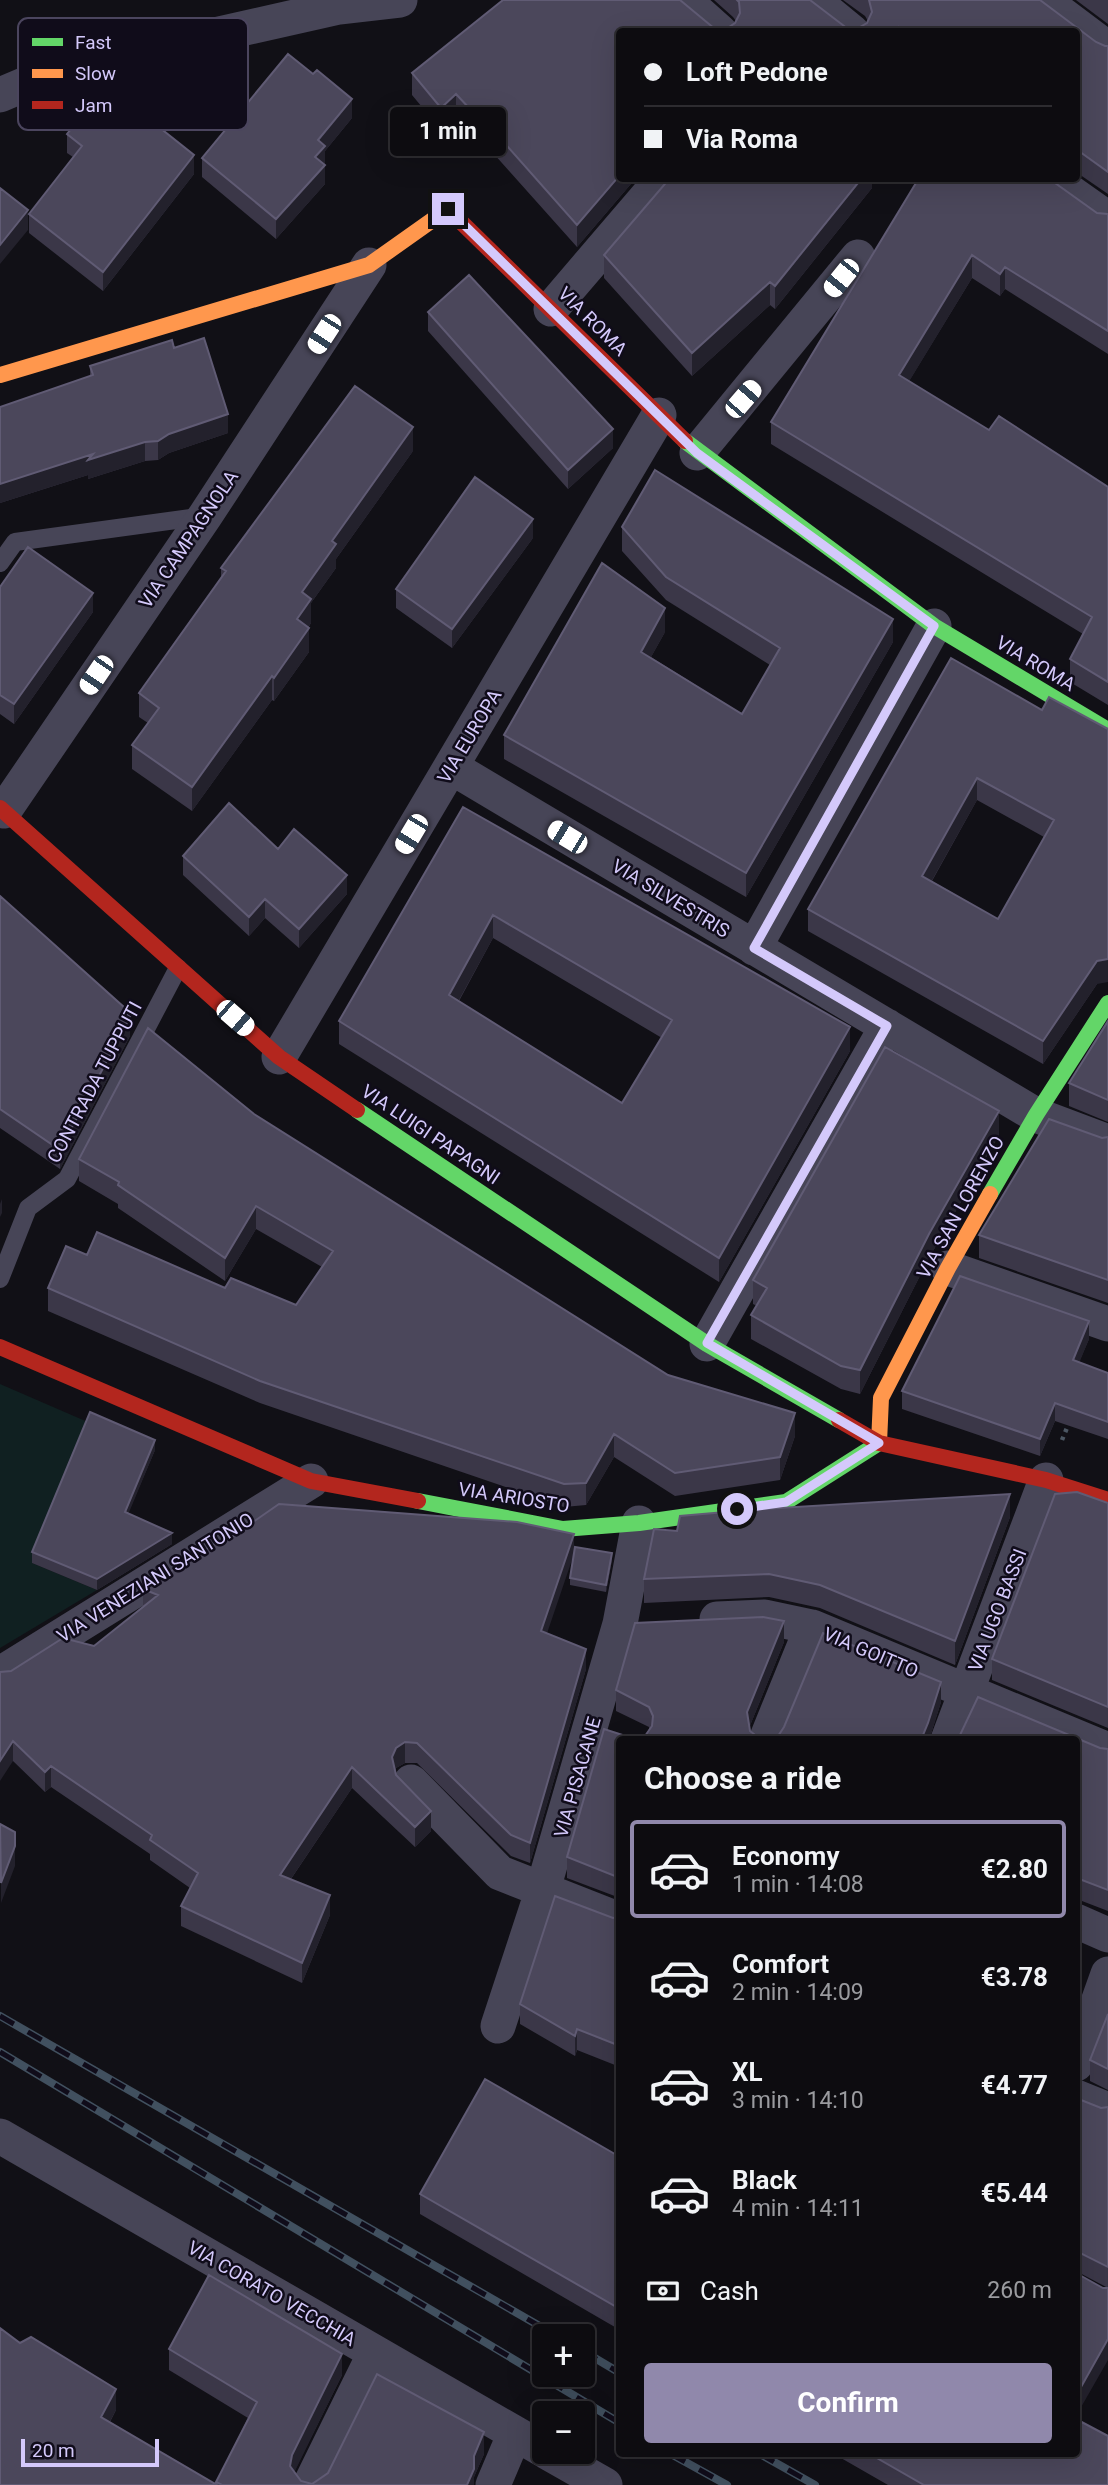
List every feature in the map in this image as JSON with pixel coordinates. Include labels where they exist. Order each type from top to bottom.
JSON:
[{"type":"street","points":[[248,28],[340,7],[400,0]]},
{"type":"street","points":[[684,0],[716,28]]},
{"type":"street","points":[[813,0],[847,28]]},
{"type":"street","points":[[1043,0],[1108,49]]},
{"type":"street","points":[[0,95],[18,87]]},
{"type":"street","points":[[551,309],[660,182]]},
{"type":"street","points":[[1056,182],[1108,219]]},
{"type":"street","name":"VIA ROMA","points":[[0,375],[369,265],[448,209],[697,453],[934,626],[1108,730]]},
{"type":"street","points":[[697,453],[858,257]]},
{"type":"street","name":"VIA CAMPAGNOLA","points":[[2,810],[205,516],[369,265]]},
{"type":"street","name":"VIA EUROPA","points":[[279,1057],[659,415]]},
{"type":"street","points":[[754,948],[934,626]]},
{"type":"street","name":"VIA SILVESTRIS","points":[[451,767],[1036,1115],[1108,1142]]},
{"type":"street","name":"VIA LUIGI PAPAGNI","points":[[2,810],[279,1057],[707,1343],[879,1443]]},
{"type":"street","name":"VIA SAN LORENZO","points":[[879,1443],[881,1398],[948,1268],[1036,1115],[1108,1003]]},
{"type":"street","points":[[707,1343],[887,1026]]},
{"type":"street","points":[[948,1268],[1108,1324]]},
{"type":"street","name":"VIA ARIOSTO","points":[[0,1347],[310,1481],[563,1529],[639,1523],[786,1502],[879,1443]]},
{"type":"street","points":[[879,1443],[1046,1480],[1108,1500]]},
{"type":"street","name":"VIA UGO BASSI","points":[[950,1736],[1046,1480]]},
{"type":"street","name":"VIA VENEZIANI SANTONIO","points":[[0,1674],[310,1481]]},
{"type":"street","name":"VIA PISACANE","points":[[498,2026],[543,1889],[608,1729],[634,1624],[639,1523]]},
{"type":"street","name":"VIA GOITTO","points":[[686,1621],[765,1617],[812,1628],[1074,1736]]},
{"type":"street","points":[[768,1736],[812,1628]]},
{"type":"street","name":"VIA GOITTO","points":[[1080,1738],[1108,1750]]},
{"type":"street","points":[[411,1782],[500,1873],[616,1918]]},
{"type":"street","points":[[1080,1923],[1108,1935]]},
{"type":"street","points":[[1080,2053],[1108,1974]]},
{"type":"street","points":[[1080,2099],[1108,2110]]},
{"type":"street","name":"VIA CORATO VECCHIA","points":[[0,2136],[532,2443]]},
{"type":"street","points":[[310,2485],[375,2353]]},
{"type":"street","points":[[493,2485],[532,2449]]},
{"type":"street","name":"VIA CORATO VECCHIA","points":[[569,2464],[605,2485]]},
{"type":"lane","points":[[0,563],[15,542],[205,516]]},
{"type":"lane","name":"CONTRADA TUPPUTI","points":[[0,1279],[29,1208],[67,1179],[178,968]]},
{"type":"path","points":[[1046,1480],[1072,1416]]},
{"type":"shaded area","points":[[0,1384],[90,1423],[32,1563],[97,1590],[0,1648]]},
{"type":"building","points":[[503,0],[680,0],[714,28],[616,28],[616,180],[577,225],[485,121],[483,123],[456,94],[441,108],[412,73]]},
{"type":"building","points":[[737,0],[810,0],[847,28],[728,28],[735,23],[740,13]]},
{"type":"building","points":[[869,0],[1040,0],[1077,28],[900,28],[858,28],[867,23],[872,12]]},
{"type":"building","points":[[1080,30],[1096,42],[1108,46],[1108,172],[1080,152]]},
{"type":"building","points":[[288,54],[313,74],[317,70],[352,99],[318,140],[325,146],[315,157],[325,165],[276,219],[202,158],[225,130],[248,130],[248,102]]},
{"type":"building","points":[[70,130],[163,130],[194,155],[103,272],[29,214],[82,146],[67,134]]},
{"type":"building","points":[[667,182],[859,182],[775,286],[770,282],[692,353],[604,255]]},
{"type":"building","points":[[917,182],[1054,182],[1097,213],[1108,214],[1108,331],[1005,267],[1000,274],[972,255],[899,375],[989,430],[999,416],[1108,487],[1108,682],[1070,659],[1092,617],[771,422]]},
{"type":"building","points":[[0,188],[28,210],[0,245]]},
{"type":"building","points":[[469,275],[613,429],[568,470],[428,312]]},
{"type":"building","points":[[204,338],[228,414],[169,434],[158,441],[145,442],[88,460],[93,454],[0,484],[0,407],[93,375],[90,366],[172,340],[174,348]]},
{"type":"building","points":[[355,386],[413,427],[332,541],[336,544],[302,592],[311,599],[297,619],[309,628],[192,787],[132,745],[159,708],[139,693],[226,571],[221,568]]},
{"type":"building","points":[[655,470],[893,619],[746,873],[504,735],[602,563],[665,608],[641,652],[742,714],[780,648],[666,577],[622,527]]},
{"type":"building","points":[[475,477],[533,519],[452,629],[396,589]]},
{"type":"building","points":[[28,547],[93,593],[14,704],[0,695],[0,587]]},
{"type":"building","points":[[951,658],[1042,710],[1049,697],[1108,729],[1108,959],[1097,961],[1043,1041],[808,909]],"holes":[[[977,778],[1054,820],[998,919],[922,876]]]},
{"type":"building","points":[[229,803],[278,849],[294,829],[347,875],[299,929],[265,899],[249,917],[183,856]]},
{"type":"building","points":[[463,807],[850,1027],[719,1258],[339,1021]],"holes":[[[493,915],[672,1020],[622,1103],[449,995]]]},
{"type":"building","points":[[0,896],[125,1008],[123,1011],[130,1017],[60,1150],[0,1109]]},
{"type":"building","points":[[1108,1021],[1108,1100],[1069,1083]]},
{"type":"building","points":[[148,1028],[254,1114],[668,1375],[795,1413],[780,1457],[675,1473],[614,1434],[586,1483],[564,1484],[260,1381],[48,1288],[66,1246],[87,1255],[97,1232],[225,1288],[231,1278],[296,1305],[333,1251],[256,1206],[225,1258],[118,1185],[119,1182],[79,1159]]},
{"type":"building","points":[[885,1047],[999,1111],[929,1234],[860,1370],[841,1366],[751,1315],[767,1288],[753,1280]]},
{"type":"building","points":[[1049,1119],[1102,1138],[1108,1137],[1108,1280],[979,1235]]},
{"type":"building","points":[[960,1276],[1089,1321],[1073,1360],[1108,1373],[1108,1422],[1055,1403],[1040,1439],[902,1391]]},
{"type":"building","points":[[90,1412],[155,1440],[125,1512],[172,1533],[97,1579],[32,1552]]},
{"type":"building","points":[[1077,1492],[1108,1503],[1108,1707],[992,1659],[1055,1494]]},
{"type":"building","points":[[1010,1494],[955,1641],[820,1585],[769,1574],[644,1579],[654,1529],[677,1531],[680,1516],[737,1511],[732,1508],[765,1503],[763,1509]]},
{"type":"building","points":[[279,1504],[517,1522],[574,1534],[541,1631],[586,1649],[530,1843],[511,1835],[417,1743],[405,1742],[396,1748],[392,1757],[396,1775],[431,1811],[415,1827],[352,1767],[280,1875],[330,1895],[302,1963],[181,1906],[198,1873],[150,1840],[152,1835],[51,1766],[45,1772],[13,1741],[0,1761],[0,1672],[11,1671],[63,1638],[94,1646],[158,1595],[143,1589],[216,1543],[220,1545]]},
{"type":"building","points":[[575,1547],[612,1553],[606,1585],[570,1578]]},
{"type":"building","points":[[763,1617],[784,1621],[747,1712],[750,1731],[756,1736],[645,1736],[652,1726],[653,1716],[649,1707],[616,1690],[635,1623]]},
{"type":"building","points":[[823,1633],[941,1682],[923,1736],[778,1736]]},
{"type":"building","points":[[978,1697],[1071,1736],[962,1736],[960,1735]]},
{"type":"building","points":[[604,1729],[626,1736],[616,1736],[616,1876],[567,1857]]},
{"type":"building","points":[[1080,1740],[1108,1749],[1108,1890],[1082,1880]]},
{"type":"building","points":[[0,1824],[15,1832],[15,1846],[1,1883]]},
{"type":"building","points":[[555,1896],[616,1918],[616,2044],[577,2029],[575,2036],[520,2004]]},
{"type":"building","points":[[1108,2014],[1108,2069],[1090,2060]]},
{"type":"building","points":[[485,2079],[616,2155],[616,2307],[420,2194]]},
{"type":"building","points":[[1080,2100],[1101,2108],[1108,2107],[1108,2267],[1080,2253]]},
{"type":"building","points":[[209,2275],[342,2354],[292,2455],[290,2466],[301,2481],[312,2484],[328,2473],[377,2374],[484,2432],[474,2456],[474,2469],[467,2485],[222,2485],[216,2482],[257,2402],[169,2349]]},
{"type":"building","points":[[1080,2275],[1108,2288],[1108,2339],[1080,2389]]},
{"type":"building","points":[[0,2328],[20,2343],[31,2337],[116,2389],[101,2417],[217,2485],[0,2485]]},
{"type":"building","points":[[1080,2421],[1108,2436],[1108,2485],[924,2485],[875,2457],[1080,2457]]},
{"type":"railway","points":[[0,2016],[536,2324]]},
{"type":"railway","points":[[0,2052],[616,2421]]},
{"type":"railway","points":[[595,2358],[616,2371]]},
{"type":"railway","points":[[676,2457],[727,2485]]},
{"type":"railway","points":[[765,2457],[815,2485]]},
{"type":"traffic: fast","points":[[685,441],[934,626],[1108,730]]},
{"type":"traffic: fast","points":[[990,1194],[1036,1115],[1108,1003]]},
{"type":"traffic: fast","points":[[357,1110],[707,1344],[839,1420]]},
{"type":"traffic: fast","points":[[418,1501],[563,1529],[639,1523],[786,1502],[879,1443]]},
{"type":"traffic: slow","points":[[0,375],[369,265],[448,209],[457,218]]},
{"type":"traffic: slow","points":[[879,1443],[881,1398],[948,1268],[990,1194]]},
{"type":"traffic: jam","points":[[457,218],[685,441]]},
{"type":"traffic: jam","points":[[0,808],[279,1057],[357,1110]]},
{"type":"traffic: jam","points":[[0,1347],[311,1481],[418,1501]]},
{"type":"traffic: jam","points":[[839,1420],[879,1443],[1046,1480],[1108,1500]]},
{"type":"route","points":[[448,209],[697,453],[934,626],[754,948],[887,1026],[707,1343],[879,1443],[786,1502],[737,1509]]}]
